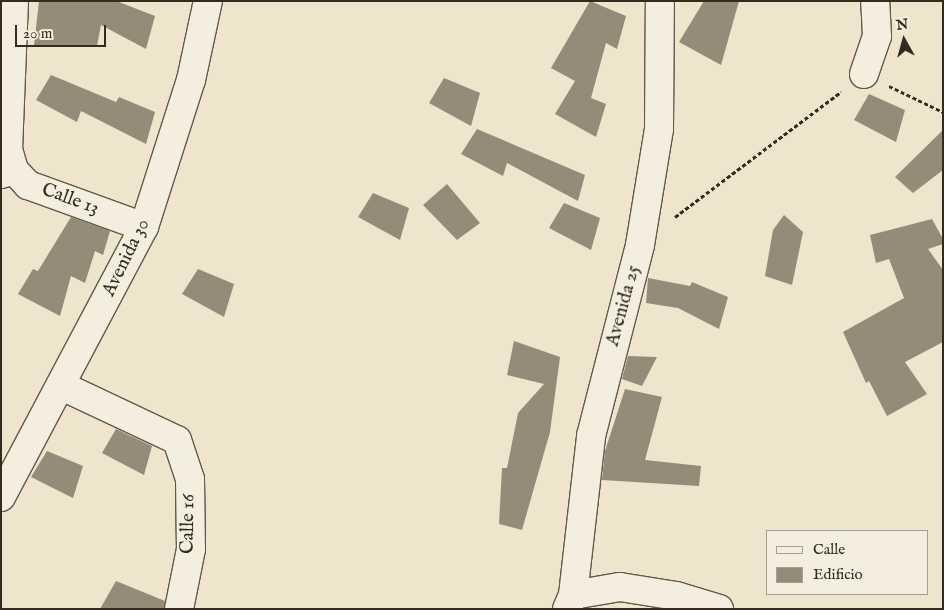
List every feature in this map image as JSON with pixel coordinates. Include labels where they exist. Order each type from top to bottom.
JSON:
[{"type":"street","points":[[8,172],[6,44],[14,1]]},
{"type":"street","name":"Avenida 30","points":[[1,497],[62,386],[144,227],[191,80],[208,1]]},
{"type":"street","name":"Avenida 25","points":[[570,602],[590,436],[640,245],[659,130],[660,1]]},
{"type":"street","points":[[864,74],[877,36],[875,1]]},
{"type":"street","name":"Calle 13","points":[[8,172],[28,185],[144,227]]},
{"type":"street","name":"Calle 16","points":[[62,386],[177,440],[190,479],[191,549],[179,609]]},
{"type":"street","points":[[570,602],[620,587],[676,602],[718,609]]},
{"type":"path","points":[[640,245],[864,74],[943,112]]},
{"type":"building","points":[[39,1],[119,2],[155,16],[146,49],[101,25],[97,46],[34,45]]},
{"type":"building","points":[[590,1],[626,16],[617,49],[606,43],[591,98],[606,104],[596,137],[555,114],[575,81],[551,68]]},
{"type":"building","points":[[704,1],[739,1],[721,65],[679,42]]},
{"type":"building","points":[[51,75],[116,102],[119,97],[155,112],[146,144],[81,111],[77,122],[36,100]]},
{"type":"building","points":[[444,78],[480,93],[471,126],[429,103]]},
{"type":"building","points":[[869,94],[905,110],[896,142],[854,120]]},
{"type":"building","points":[[477,129],[585,175],[578,201],[507,163],[503,176],[461,154]]},
{"type":"building","points":[[943,130],[943,170],[913,193],[895,177]]},
{"type":"building","points":[[447,184],[480,223],[457,240],[423,205]]},
{"type":"building","points":[[373,193],[409,208],[400,240],[358,217]]},
{"type":"building","points":[[564,203],[600,218],[591,250],[549,228]]},
{"type":"building","points":[[784,215],[803,232],[792,285],[765,276],[773,230]]},
{"type":"building","points":[[71,217],[110,231],[103,255],[95,251],[85,283],[71,276],[60,316],[18,294],[33,269],[38,271]]},
{"type":"building","points":[[932,219],[943,239],[943,244],[928,249],[943,270],[943,342],[905,362],[927,394],[887,416],[869,381],[866,383],[843,332],[904,298],[889,259],[876,263],[870,235]]},
{"type":"building","points":[[198,269],[234,284],[224,317],[182,294]]},
{"type":"building","points":[[648,278],[690,286],[692,282],[728,297],[719,329],[678,308],[646,303]]},
{"type":"building","points":[[514,341],[560,357],[550,432],[522,530],[499,524],[502,468],[507,468],[518,413],[544,384],[507,375]]},
{"type":"building","points":[[628,356],[657,357],[642,386],[622,379]]},
{"type":"building","points":[[625,389],[662,397],[645,460],[701,466],[699,486],[602,480],[605,451]]},
{"type":"building","points":[[116,429],[152,446],[144,475],[102,453]]},
{"type":"building","points":[[47,451],[83,466],[73,498],[31,477]]},
{"type":"building","points":[[116,581],[165,601],[164,609],[100,609]]}]
